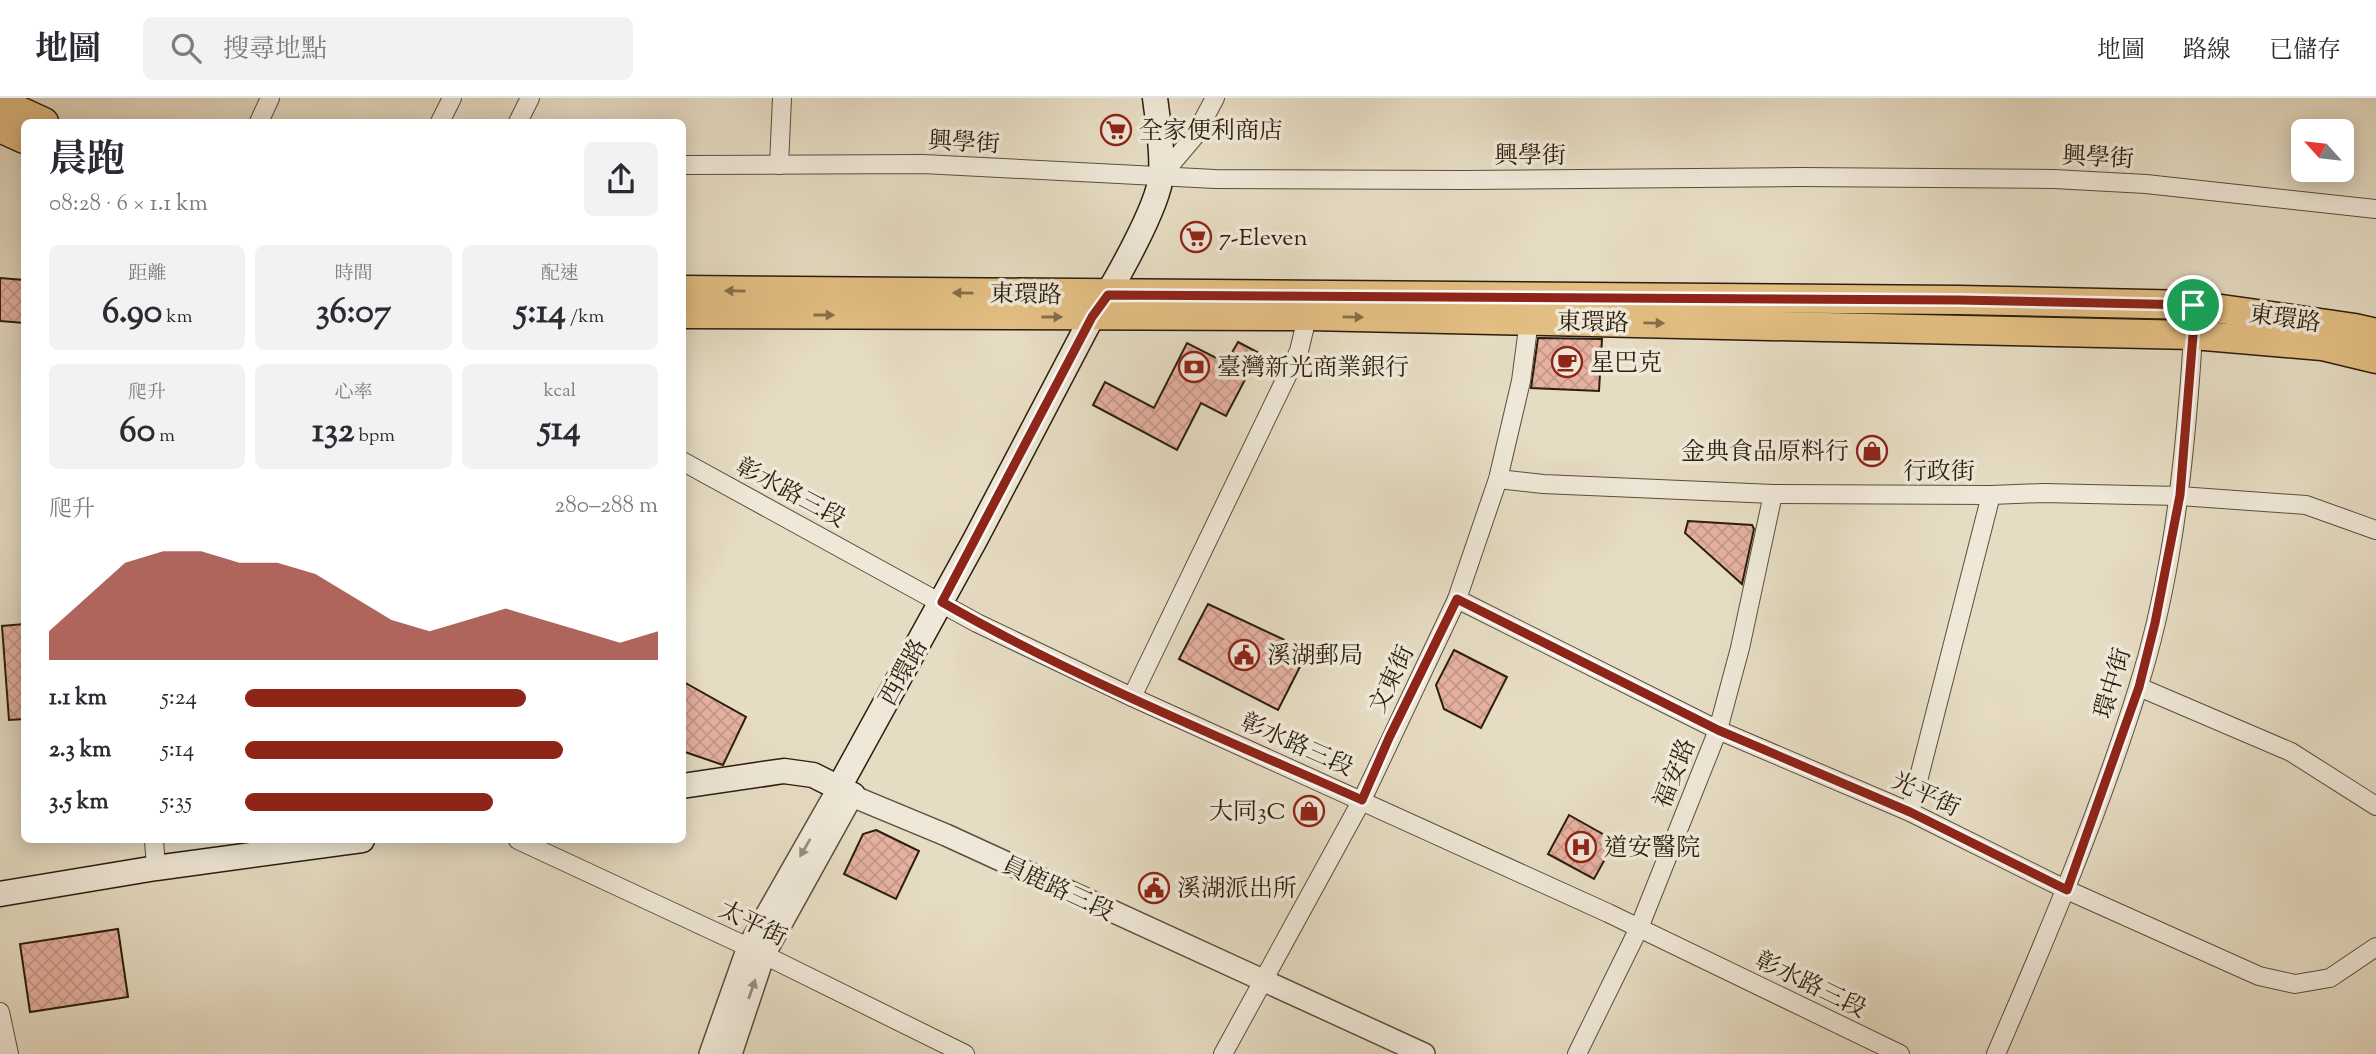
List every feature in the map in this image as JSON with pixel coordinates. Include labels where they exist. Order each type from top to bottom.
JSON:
[{"type":"main road","points":[[1155,98],[1161,176]]},
{"type":"main road","points":[[0,102],[37,119]]},
{"type":"main road","points":[[0,128],[21,138]]},
{"type":"main road","name":"西環路","points":[[845,792],[948,606],[1103,310],[1149,212],[1161,176]]},
{"type":"main road","name":"東環路","points":[[686,290],[1103,310]]},
{"type":"main road","name":"東環路","points":[[1530,309],[1945,300],[2193,305],[2376,333]]},
{"type":"main road","name":"東環路","points":[[686,314],[1309,306],[1530,309],[2193,335],[2322,346],[2376,359]]},
{"type":"main road","name":"員鹿路三段","points":[[686,785],[784,771],[813,775],[845,792]]},
{"type":"main road","points":[[0,894],[156,868],[340,843]]},
{"type":"street","points":[[265,119],[270,98]]},
{"type":"street","points":[[442,119],[452,98]]},
{"type":"street","points":[[520,119],[530,98]]},
{"type":"street","points":[[779,165],[782,98]]},
{"type":"street","points":[[1161,176],[1194,137],[1215,98]]},
{"type":"street","name":"興學街","points":[[686,165],[923,164],[1215,179],[2054,179],[2146,184],[2376,209]]},
{"type":"street","name":"環中街","points":[[1996,1054],[2067,890],[2139,687],[2155,623],[2180,495],[2193,305]]},
{"type":"street","points":[[1132,697],[1299,351],[1309,306]]},
{"type":"street","name":"文東街","points":[[1223,1054],[1362,800],[1457,599],[1498,479],[1521,381],[1530,309]]},
{"type":"street","name":"彰水路三段","points":[[686,463],[977,623],[1132,697],[1639,928],[1900,1054]]},
{"type":"street","name":"行政街","points":[[1498,479],[1543,484],[1773,494],[1991,495],[2043,492],[2180,495],[2306,505],[2376,530]]},
{"type":"street","name":"福安路","points":[[1577,1054],[1639,928],[1718,730],[1740,648],[1773,494]]},
{"type":"street","points":[[1910,812],[1991,495]]},
{"type":"street","name":"光平街","points":[[1457,599],[1718,730],[1910,812],[2067,890],[2259,976],[2295,984],[2330,978],[2376,947]]},
{"type":"street","points":[[2139,687],[2291,752],[2376,806]]},
{"type":"street","name":"西環路","points":[[710,1054],[756,951],[845,792]]},
{"type":"street","name":"員鹿路三段","points":[[845,792],[946,835],[1424,1054]]},
{"type":"street","points":[[155,843],[156,868]]},
{"type":"street","name":"太平街","points":[[524,843],[756,951],[945,1050],[965,1054]]},
{"type":"street","name":"西環路","points":[[731,1054],[756,951]]},
{"type":"street","points":[[0,1012],[9,1054]]},
{"type":"building","points":[[0,278],[21,280],[21,323],[0,321]]},
{"type":"building","name":"星巴克","points":[[1538,338],[1602,339],[1599,391],[1531,388]]},
{"type":"building","points":[[1238,342],[1259,353],[1226,416],[1201,403],[1177,450],[1093,405],[1105,382],[1154,408],[1187,343],[1226,363]]},
{"type":"building","points":[[1688,521],[1752,525],[1754,529],[1742,584],[1685,533]]},
{"type":"building","name":"溪湖郵局","points":[[1208,604],[1308,651],[1278,710],[1179,659]]},
{"type":"building","points":[[21,624],[21,719],[9,720],[2,626]]},
{"type":"building","points":[[1454,650],[1507,677],[1481,728],[1444,709],[1436,685]]},
{"type":"building","points":[[686,683],[746,717],[723,765],[686,752]]},
{"type":"building","name":"道安醫院","points":[[1569,815],[1615,841],[1594,879],[1548,854]]},
{"type":"building","points":[[876,830],[919,851],[896,899],[844,874],[863,834]]},
{"type":"building","points":[[118,929],[128,997],[30,1012],[20,944]]},
{"type":"place","name":"全家便利商店","points":[[1116,130]]},
{"type":"place","name":"7-Eleven","points":[[1196,237]]},
{"type":"place","name":"星巴克","points":[[1567,362]]},
{"type":"place","name":"臺灣新光商業銀行","points":[[1194,367]]},
{"type":"place","name":"金典食品原料行","points":[[1872,451]]},
{"type":"place","name":"溪湖郵局","points":[[1244,655]]},
{"type":"place","name":"大同3C","points":[[1309,811]]},
{"type":"place","name":"道安醫院","points":[[1581,847]]},
{"type":"place","name":"溪湖派出所","points":[[1154,888]]},
{"type":"route","points":[[1108,295],[1958,300],[2193,305],[2180,495],[2155,623],[2139,687],[2067,890],[1910,812],[1718,730],[1457,599],[1362,800],[1132,697],[977,623],[942,602],[1092,317],[1108,295]]}]
